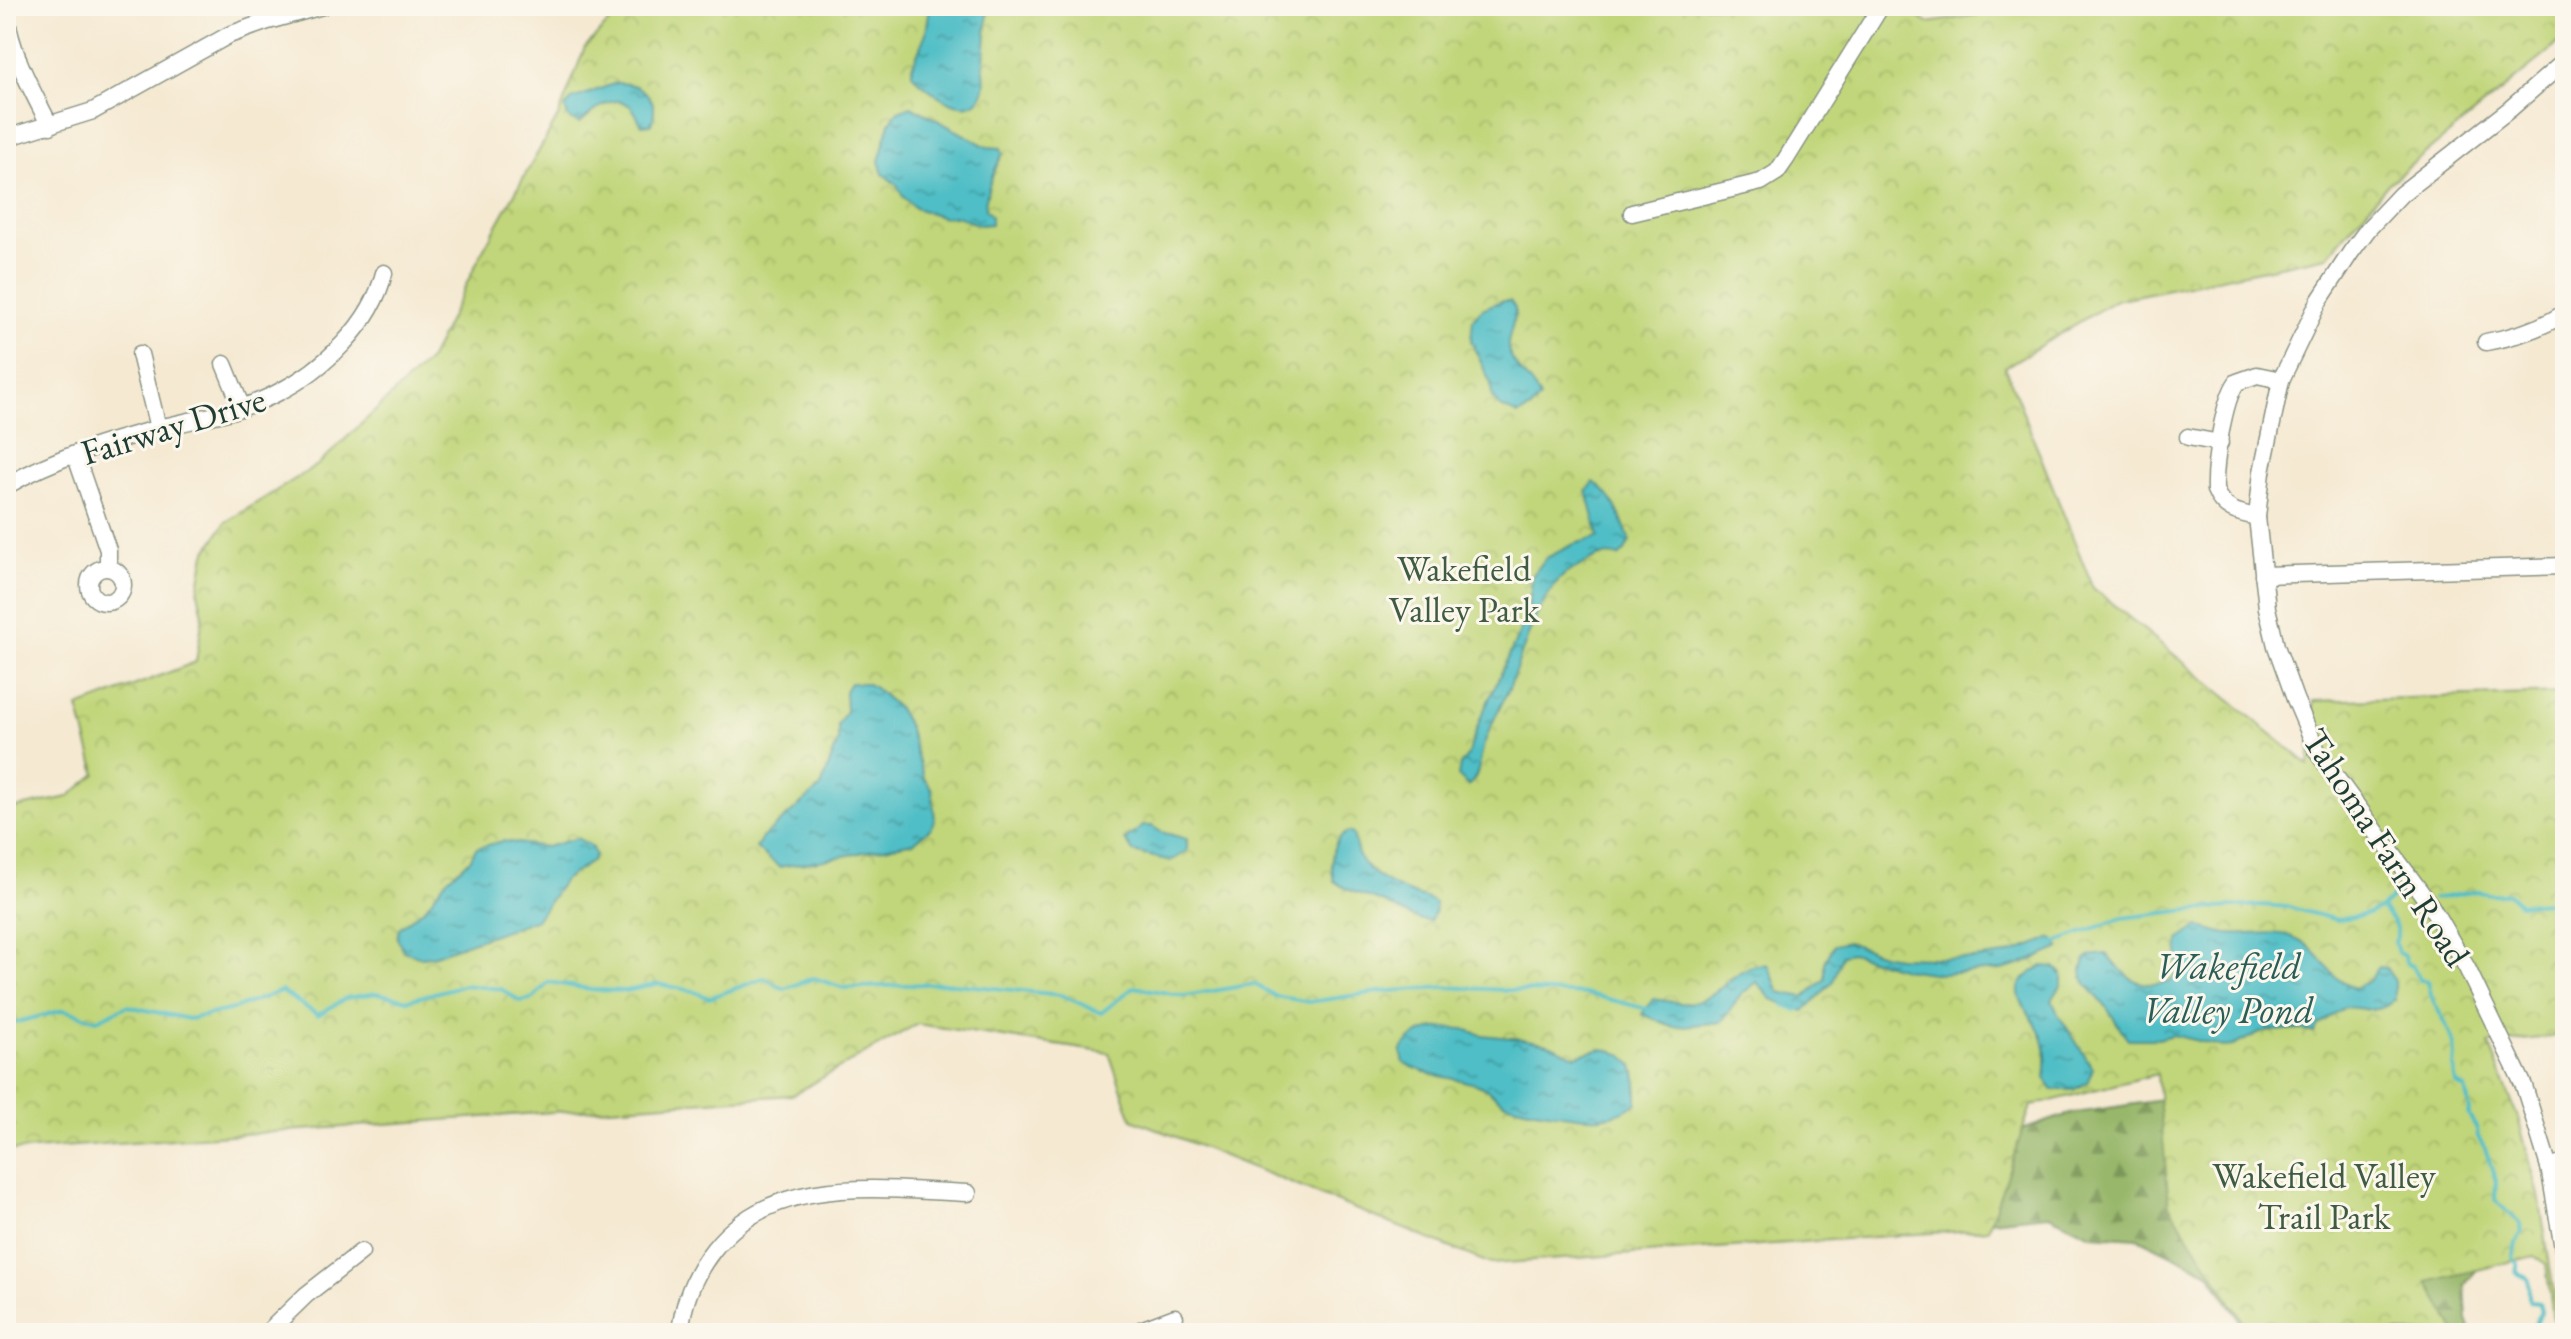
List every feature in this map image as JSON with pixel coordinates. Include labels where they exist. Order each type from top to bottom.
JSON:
[{"type":"street","points":[[6,138],[93,111],[229,35],[322,6]]},
{"type":"street","points":[[1632,213],[1770,178],[1793,148],[1881,6]]},
{"type":"street","points":[[6,14],[8,31],[20,66],[50,126]]},
{"type":"street","name":"Tahoma Farm Road","points":[[2564,63],[2401,194],[2368,229],[2319,301],[2281,380],[2262,472],[2257,517],[2267,608],[2276,646],[2318,753],[2431,906],[2467,968],[2524,1086],[2557,1164],[2565,1260]]},
{"type":"street","name":"Fairway Drive","points":[[6,486],[48,463],[158,428],[242,408],[294,384],[349,336],[375,302],[384,273]]},
{"type":"street","points":[[2486,342],[2512,338],[2565,313]]},
{"type":"street","points":[[140,354],[158,428]]},
{"type":"street","points":[[224,364],[242,408]]},
{"type":"street","points":[[2257,517],[2228,509],[2218,499],[2215,482],[2220,443],[2228,398],[2237,382],[2257,375],[2281,380]]},
{"type":"street","points":[[2188,437],[2220,443]]},
{"type":"street","points":[[75,454],[108,550],[108,568]]},
{"type":"street","points":[[2263,575],[2565,566]]},
{"type":"street","points":[[680,1333],[686,1301],[707,1258],[733,1228],[760,1209],[820,1192],[887,1190],[968,1193]]},
{"type":"street","points":[[267,1333],[306,1295],[361,1252]]},
{"type":"street","points":[[1133,1333],[1175,1317]]},
{"type":"green space","name":"Wakefield Valley Park","points":[[625,6],[1900,6],[1928,23],[2018,6],[2565,6],[2565,36],[2388,184],[2327,256],[2116,300],[2005,367],[2093,588],[2309,765],[2314,701],[2565,693],[2565,1035],[2489,1044],[2518,1118],[2539,1195],[2560,1333],[2555,1333],[2546,1264],[2534,1256],[2428,1282],[2456,1333],[2251,1333],[2169,1205],[2157,1074],[2031,1106],[1988,1229],[1491,1264],[1132,1119],[1109,1053],[917,1024],[792,1095],[6,1151],[6,810],[68,797],[96,774],[78,707],[196,662],[203,615],[198,592],[205,554],[226,522],[319,464],[430,359],[483,250],[559,115],[585,47]]},
{"type":"green space","name":"Wakefield Valley Trail Park","points":[[2227,1090],[2479,1267],[2465,1284],[2467,1320],[2472,1333],[2239,1333],[2239,1319],[2209,1273],[2138,1238],[2091,1235],[2049,1215],[1970,1223],[2010,1134],[2069,1114]]},
{"type":"water","points":[[930,6],[988,6],[984,89],[977,101],[968,105],[959,105],[937,95],[912,74],[926,33]]},
{"type":"water","points":[[616,83],[633,85],[647,94],[654,107],[651,124],[642,125],[632,108],[619,101],[604,104],[580,123],[569,119],[565,108],[572,99]]},
{"type":"water","points":[[911,106],[987,147],[1001,148],[1003,153],[986,201],[985,209],[991,216],[991,224],[979,225],[957,216],[943,217],[915,208],[903,197],[897,185],[883,174],[879,161],[890,123],[898,111]]},
{"type":"water","points":[[1501,301],[1510,301],[1515,308],[1508,343],[1510,354],[1540,398],[1531,409],[1518,415],[1500,407],[1492,397],[1491,384],[1471,341],[1473,319],[1482,309]]},
{"type":"water","points":[[1594,482],[1612,501],[1630,541],[1619,557],[1601,556],[1568,572],[1545,598],[1488,732],[1477,773],[1468,786],[1458,776],[1460,765],[1468,755],[1480,719],[1527,616],[1533,575],[1546,558],[1574,544],[1599,537],[1587,491]]},
{"type":"water","points":[[850,683],[865,683],[874,687],[898,708],[908,726],[924,778],[932,789],[935,820],[931,828],[914,842],[779,867],[756,848],[762,838],[821,787],[838,741],[838,725],[846,711],[845,691]]},
{"type":"water","points":[[1143,826],[1152,826],[1161,832],[1187,839],[1187,851],[1171,861],[1133,852],[1125,840]]},
{"type":"water","points":[[1348,832],[1353,834],[1361,861],[1373,873],[1396,887],[1435,903],[1435,912],[1430,921],[1411,916],[1334,881],[1332,860],[1335,846]]},
{"type":"water","points":[[577,838],[591,846],[595,855],[592,861],[564,880],[537,919],[432,956],[421,957],[403,951],[397,938],[399,928],[426,907],[447,879],[470,860],[476,848],[503,841],[546,847]]},
{"type":"water","name":"Wakefield Valley Pond","points":[[2198,927],[2228,934],[2276,933],[2294,937],[2310,948],[2339,979],[2354,988],[2369,981],[2379,967],[2386,968],[2395,981],[2395,999],[2377,1009],[2345,1007],[2318,1025],[2314,1033],[2299,1029],[2260,1032],[2233,1046],[2223,1047],[2173,1035],[2158,1039],[2128,1039],[2087,985],[2082,971],[2089,956],[2106,954],[2120,969],[2141,983],[2170,982],[2178,971],[2179,940]]},
{"type":"water","points":[[2052,938],[2060,948],[2001,970],[1940,974],[1903,969],[1851,953],[1842,955],[1833,982],[1804,1011],[1771,999],[1757,982],[1742,994],[1721,1022],[1674,1027],[1642,1014],[1653,999],[1682,1003],[1701,1000],[1737,974],[1757,965],[1768,965],[1779,992],[1804,997],[1825,979],[1825,962],[1834,945],[1847,942],[1898,957],[1973,959],[2006,955]]},
{"type":"water","points":[[2043,966],[2055,967],[2062,974],[2062,984],[2052,1000],[2093,1068],[2087,1083],[2073,1090],[2053,1090],[2045,1078],[2043,1040],[2020,997],[2022,982]]},
{"type":"water","points":[[1436,1028],[1464,1029],[1482,1035],[1549,1044],[1575,1056],[1601,1049],[1610,1050],[1633,1065],[1637,1103],[1605,1117],[1532,1110],[1506,1103],[1479,1085],[1430,1074],[1404,1063],[1401,1051],[1408,1042]]},
{"type":"waterway","points":[[2433,898],[2474,892],[2508,893],[2520,904],[2565,901]]},
{"type":"waterway","points":[[2052,944],[2122,918],[2262,905],[2288,907],[2337,920],[2368,914],[2382,907],[2396,894],[2416,897]]},
{"type":"waterway","points":[[2381,908],[2396,928],[2398,953],[2403,955],[2407,964],[2413,966],[2420,980],[2428,981],[2434,1002],[2451,1035],[2456,1083],[2465,1089],[2470,1110],[2468,1114],[2485,1148],[2496,1181],[2495,1200],[2520,1223],[2522,1232],[2513,1258],[2518,1264],[2516,1271],[2528,1278],[2530,1302],[2539,1303],[2541,1311],[2533,1333]]},
{"type":"waterway","points":[[6,1025],[64,1010],[97,1020],[127,1006],[189,1019],[233,1009],[281,991],[318,1015],[346,998],[377,993],[408,1000],[464,985],[501,989],[520,1001],[532,999],[549,982],[594,990],[626,991],[658,984],[693,991],[709,998],[764,978],[784,989],[814,978],[844,988],[944,983],[1061,995],[1101,1013],[1134,987],[1184,996],[1254,984],[1275,996],[1309,1002],[1445,987],[1588,994],[1651,1010]]},
{"type":"waterway","points":[[1785,1005],[1797,1010],[1802,1007]]}]
